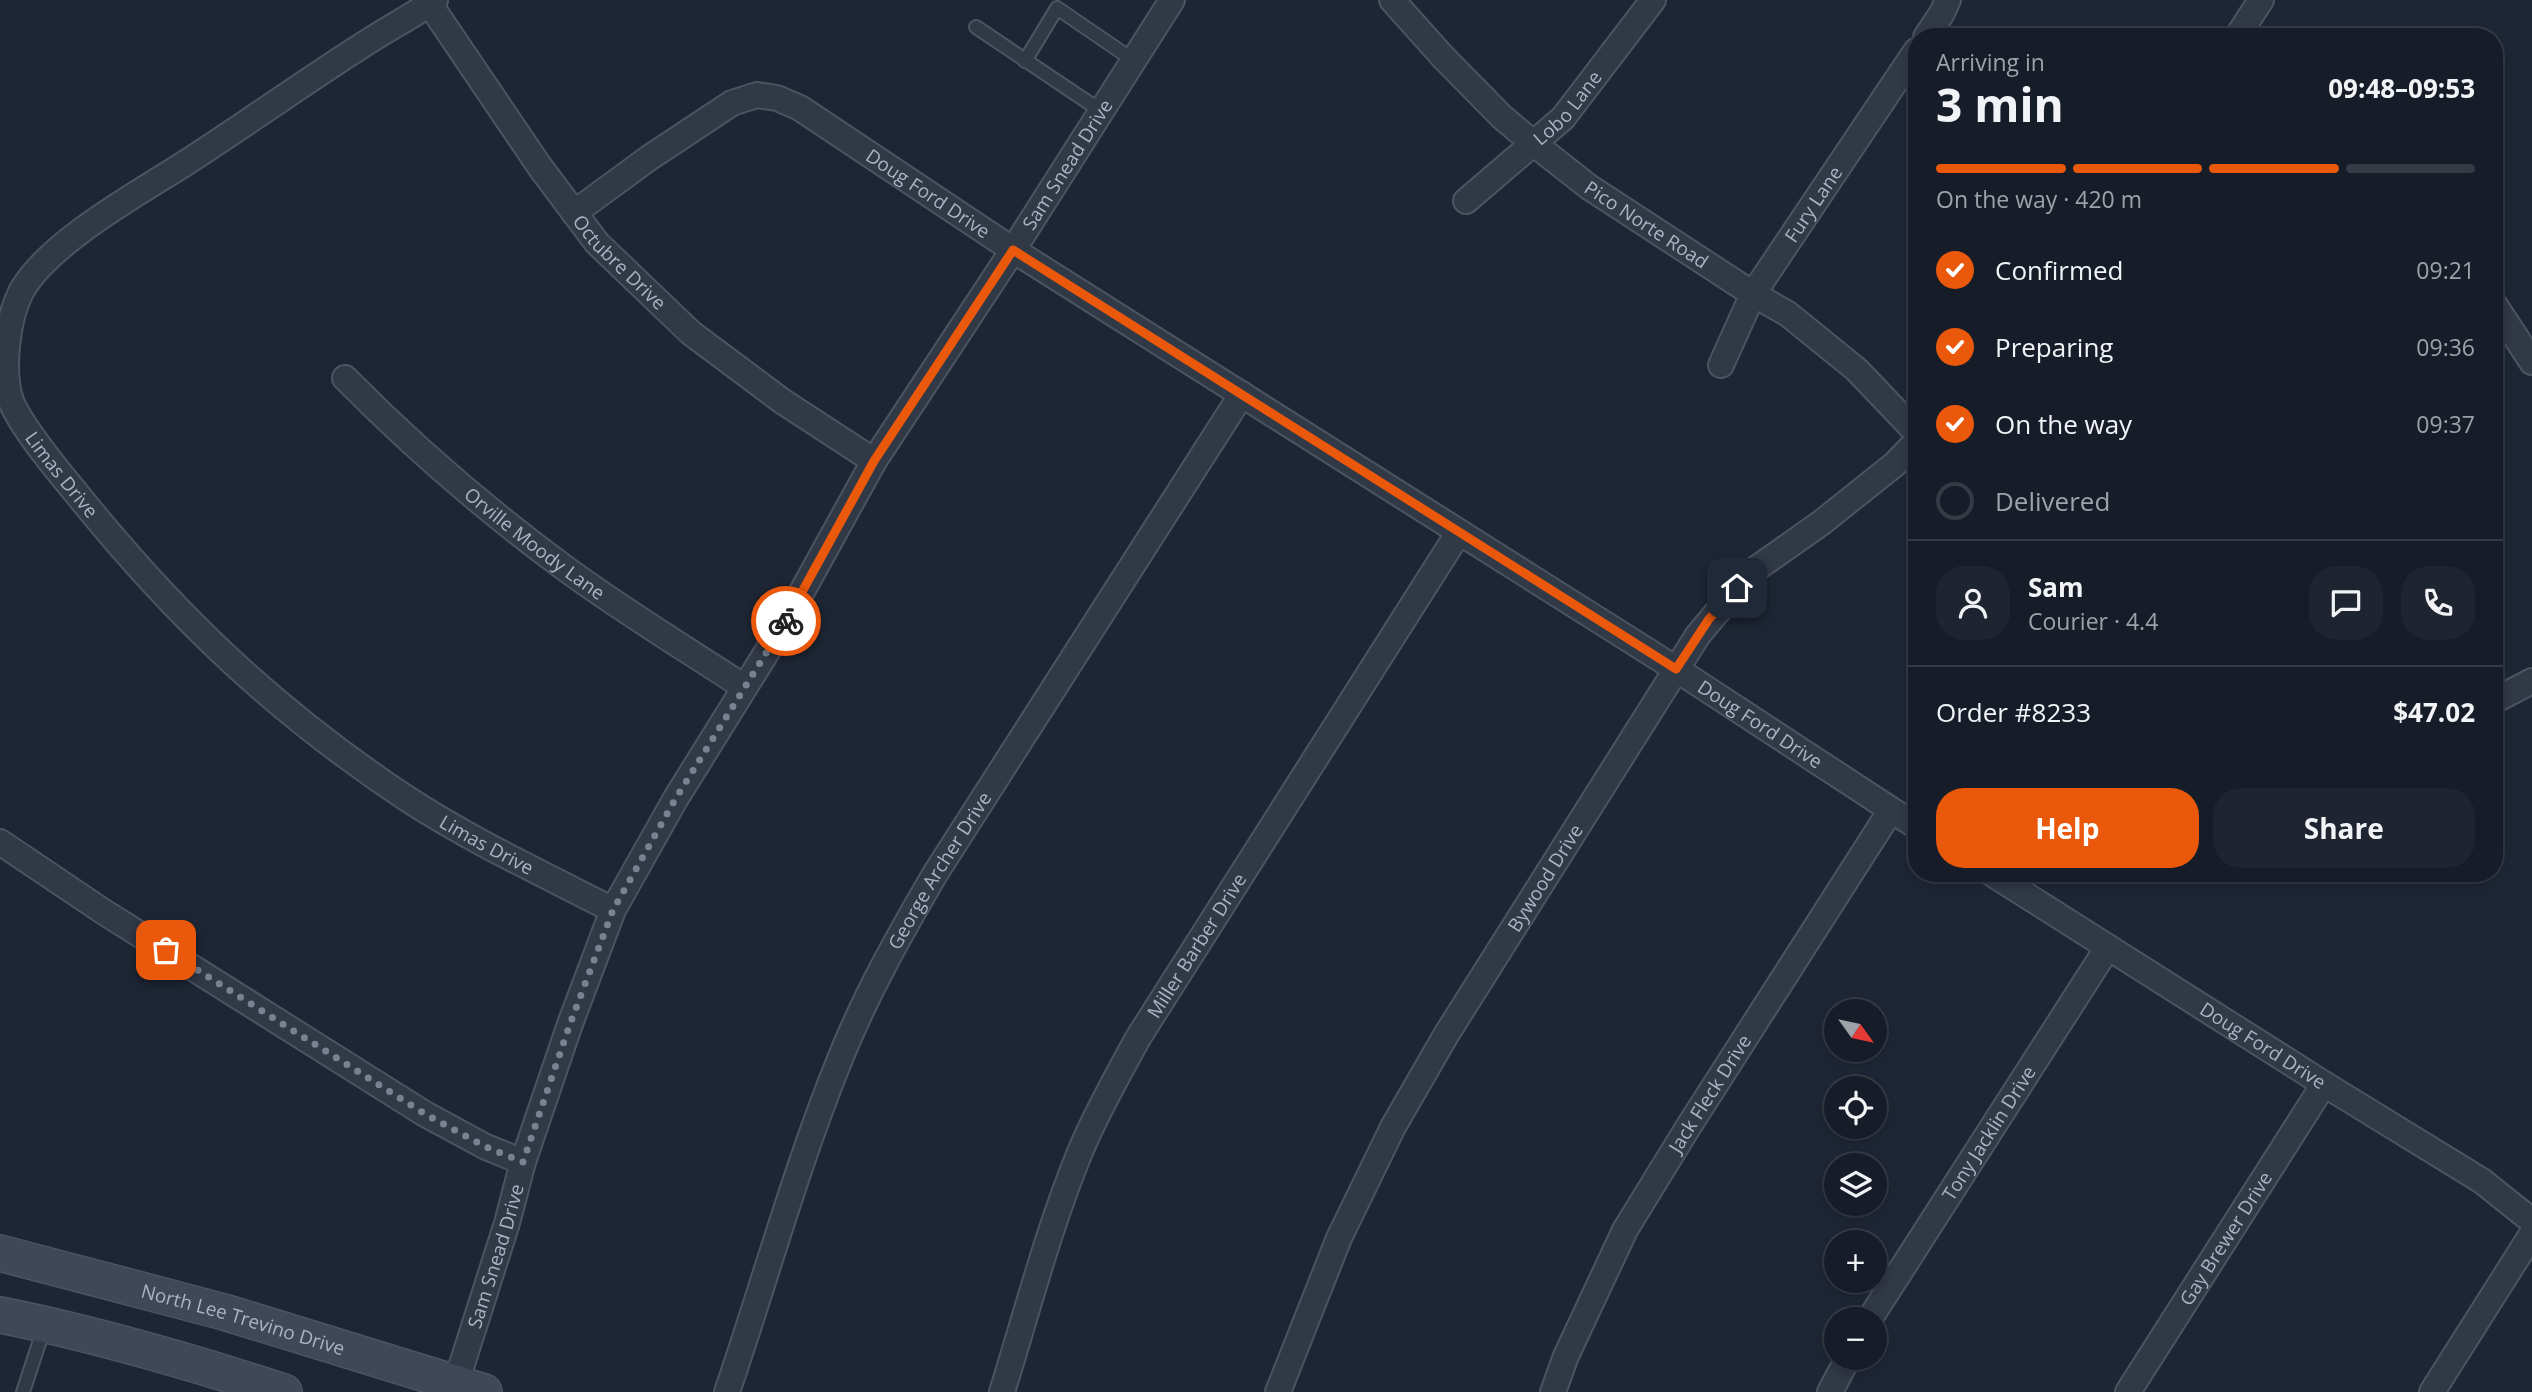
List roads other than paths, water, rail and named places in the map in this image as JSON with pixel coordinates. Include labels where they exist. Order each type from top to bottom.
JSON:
[{"type":"main road","name":"North Lee Trevino Drive","points":[[0,1253],[224,1312],[470,1388]]},
{"type":"main road","points":[[0,1315],[45,1324],[208,1374],[284,1392]]},
{"type":"street","name":"Sam Snead Drive","points":[[470,1388],[523,1162],[570,1024],[613,910],[676,798],[783,626],[874,461],[1013,250],[1172,0]]},
{"type":"street","name":"Pico Norte Road","points":[[1392,0],[1485,100],[1533,143],[1589,187],[1788,314],[1857,370],[1908,424]]},
{"type":"street","name":"Lobo Lane","points":[[1466,201],[1563,118],[1653,0]]},
{"type":"street","points":[[1932,28],[1948,0]]},
{"type":"street","points":[[2243,28],[2261,0]]},
{"type":"street","name":"Octubre Drive","points":[[430,1],[540,167],[597,243],[691,332],[782,401],[874,461]]},
{"type":"street","name":"Limas Drive","points":[[430,1],[107,214],[45,261],[20,294],[13,314],[7,342],[9,390],[18,414],[62,476],[117,544],[177,611],[267,695],[334,748],[408,799],[463,832],[613,910]]},
{"type":"street","name":"Fury Lane","points":[[1721,365],[1753,294],[1908,63]]},
{"type":"street","name":"Doug Ford Drive","points":[[574,213],[732,103],[757,95],[777,98],[800,108],[1013,250],[1676,669],[1908,821]]},
{"type":"street","points":[[2503,335],[2532,362]]},
{"type":"street","name":"Orville Moody Lane","points":[[345,378],[438,467],[504,522],[584,582],[744,687]]},
{"type":"street","name":"George Archer Drive","points":[[727,1392],[815,1121],[841,1056],[897,939],[935,874],[1242,394]]},
{"type":"street","name":"Bywood Drive","points":[[1278,1392],[1339,1238],[1393,1127],[1453,1023],[1709,619],[1750,573],[1821,523],[1908,451]]},
{"type":"street","name":"Miller Barber Drive","points":[[1002,1392],[1060,1206],[1080,1151],[1111,1088],[1138,1038],[1458,532]]},
{"type":"street","points":[[2503,696],[2532,681]]},
{"type":"street","name":"Jack Fleck Drive","points":[[1553,1392],[1566,1356],[1625,1230],[1694,1117],[1891,810]]},
{"type":"street","points":[[0,842],[104,912],[425,1114],[486,1147],[523,1162]]},
{"type":"street","name":"Doug Ford Drive","points":[[2005,882],[2482,1181],[2532,1222]]},
{"type":"street","name":"Tony Jacklin Drive","points":[[1877,1307],[2108,947]]},
{"type":"street","name":"Gay Brewer Drive","points":[[2128,1392],[2324,1084]]},
{"type":"street","points":[[2432,1392],[2532,1234]]},
{"type":"street","points":[[1830,1392],[1842,1370]]},
{"type":"lane","points":[[1025,61],[1057,8],[1133,60]]},
{"type":"lane","points":[[976,27],[1101,111]]},
{"type":"lane","points":[[23,1392],[45,1324]]}]
